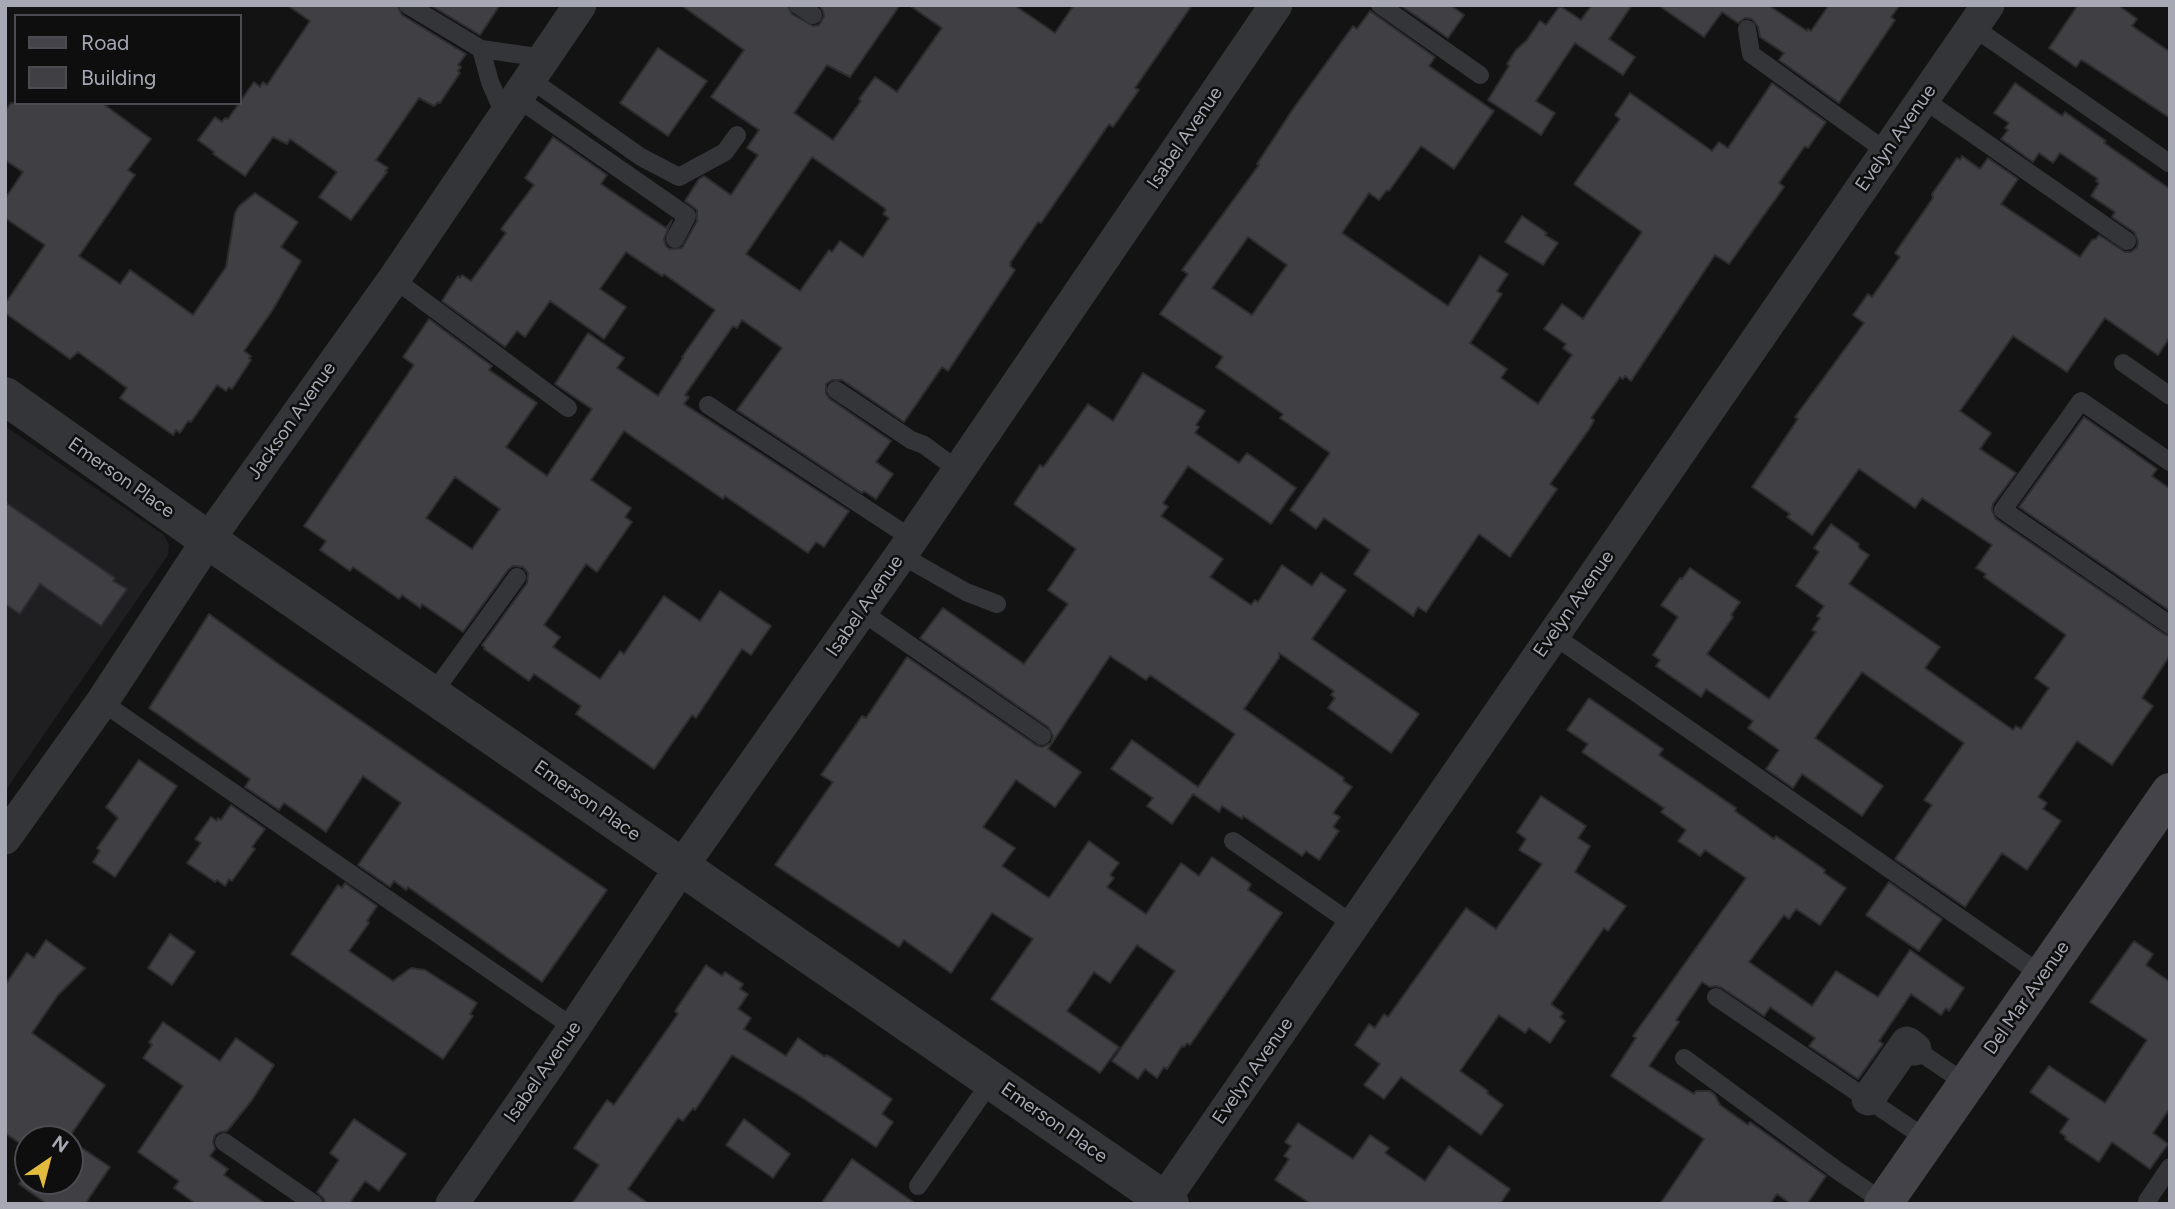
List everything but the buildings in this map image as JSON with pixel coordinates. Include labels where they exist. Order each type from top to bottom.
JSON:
[{"type":"main road","name":"Del Mar Avenue","points":[[1884,1203],[2042,975],[2163,816]]},
{"type":"street","name":"Jackson Avenue","points":[[5,838],[102,702],[208,540],[394,279],[580,5]]},
{"type":"street","name":"Isabel Avenue","points":[[461,1200],[682,866],[862,611],[1274,6]]},
{"type":"street","name":"Evelyn Avenue","points":[[1165,1202],[1980,16]]},
{"type":"street","name":"Emerson Place","points":[[5,396],[208,540],[1165,1202]]},
{"type":"street","points":[[1868,1099],[1907,1043],[1915,1048]]},
{"type":"lane","points":[[408,5],[481,49],[524,88],[687,216],[675,239]]},
{"type":"lane","points":[[1380,5],[1480,75]]},
{"type":"lane","points":[[1980,16],[2169,163]]},
{"type":"lane","points":[[1747,29],[1751,54],[1887,152]]},
{"type":"lane","points":[[481,49],[490,82],[524,88],[679,177],[725,152],[737,135]]},
{"type":"lane","points":[[1923,99],[2127,241]]},
{"type":"lane","points":[[394,279],[568,408]]},
{"type":"lane","points":[[2123,363],[2170,396]]},
{"type":"lane","points":[[836,390],[911,440],[924,445],[958,470]]},
{"type":"lane","points":[[2170,463],[2081,401],[2003,510],[2170,625]]},
{"type":"lane","points":[[708,405],[966,592],[997,604]]},
{"type":"lane","points":[[433,694],[517,577]]},
{"type":"lane","points":[[862,611],[1042,737]]},
{"type":"lane","points":[[1553,635],[2042,975]]},
{"type":"lane","points":[[102,702],[574,1028]]},
{"type":"lane","points":[[1233,841],[1354,925]]},
{"type":"lane","points":[[1716,997],[1928,1140]]},
{"type":"lane","points":[[1915,1048],[1967,1084]]},
{"type":"lane","points":[[1684,1058],[1884,1203]]},
{"type":"lane","points":[[918,1186],[992,1080]]},
{"type":"lane","points":[[224,1142],[314,1204]]},
{"type":"lane","points":[[2147,1200],[2170,1167]]},
{"type":"shaded area","points":[[5,426],[164,535],[169,545],[168,555],[5,791]]}]
